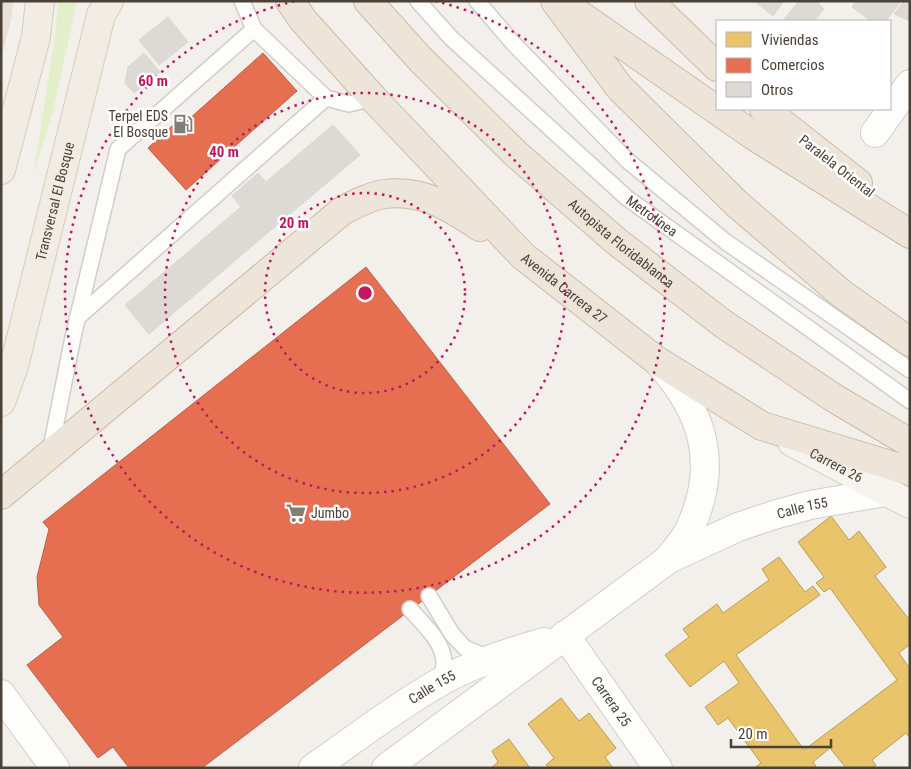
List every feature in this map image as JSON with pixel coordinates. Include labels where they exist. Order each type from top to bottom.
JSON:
[{"type":"highway","name":"Avenida Carrera 27","points":[[290,1],[303,20],[372,98],[523,256],[656,360],[762,426],[910,471]]},
{"type":"highway","name":"Autopista Floridablanca","points":[[368,1],[420,59],[508,147],[616,241],[722,323],[834,398],[910,442]]},
{"type":"highway","points":[[554,1],[620,88],[737,204],[842,294],[910,342]]},
{"type":"highway","points":[[560,1],[716,110]]},
{"type":"highway","points":[[649,1],[716,66]]},
{"type":"highway","points":[[717,110],[754,136],[910,234]]},
{"type":"highway","name":"Paralela Oriental","points":[[765,110],[910,224]]},
{"type":"highway","points":[[1,495],[342,211],[364,200],[384,194],[413,194],[449,206],[523,256]]},
{"type":"main road","points":[[1,170],[36,37],[40,1]]},
{"type":"main road","name":"Transversal El Bosque","points":[[1,402],[14,366],[101,15],[109,1]]},
{"type":"street","points":[[875,133],[910,84]]},
{"type":"street","name":"Calle 155","points":[[656,360],[676,382],[695,415],[705,452],[703,490],[691,528],[669,559]]},
{"type":"street","name":"Carrera 26","points":[[762,426],[910,504]]},
{"type":"street","name":"Calle 155","points":[[386,768],[669,559],[738,527],[774,515],[820,503],[885,492]]},
{"type":"street","name":"Calle 155","points":[[313,768],[402,705],[441,681],[490,658],[565,635]]},
{"type":"street","name":"Carrera 25","points":[[565,635],[658,768]]},
{"type":"street","points":[[1,694],[55,768]]},
{"type":"lane","points":[[242,1],[254,29],[326,98],[348,104],[372,98]]},
{"type":"lane","name":"Metrolínea","points":[[418,1],[452,38],[627,198],[910,401]]},
{"type":"lane","name":"Metrolínea","points":[[476,1],[512,42],[628,161],[726,242],[910,370]]},
{"type":"lane","points":[[50,454],[77,318],[118,149],[254,29]]},
{"type":"lane","points":[[77,318],[326,98]]},
{"type":"lane","points":[[429,596],[452,634],[465,648],[490,658]]},
{"type":"lane","points":[[410,610],[432,633],[440,649],[444,661],[441,681]]},
{"type":"shaded area","points":[[1,1],[13,1],[12,16],[1,60]]},
{"type":"green space","points":[[58,1],[77,1],[53,111],[33,176],[55,37]]},
{"type":"building: Viviendas","points":[[831,516],[849,540],[859,531],[886,567],[875,576],[908,618],[910,616],[910,644],[899,653],[910,669],[910,738],[906,733],[872,760],[876,765],[872,768],[846,768],[830,748],[813,762],[817,768],[754,768],[761,763],[728,718],[718,725],[705,707],[739,683],[724,661],[690,687],[665,655],[689,637],[683,629],[717,604],[723,613],[769,580],[762,569],[779,557],[805,592],[813,586],[820,595],[736,655],[804,750],[897,680],[830,588],[824,592],[816,583],[824,577],[798,542]]},
{"type":"building: Viviendas","points":[[561,698],[579,721],[589,713],[616,748],[605,757],[613,768],[549,768],[546,765],[554,758],[528,724]]},
{"type":"building: Viviendas","points":[[509,739],[530,768],[491,768],[498,762],[492,751]]},
{"type":"building: Comercios","points":[[263,53],[297,91],[186,190],[148,148],[184,115],[188,120]]},
{"type":"building: Comercios","name":"Jumbo","points":[[366,267],[550,504],[202,768],[129,768],[113,747],[98,758],[27,665],[63,637],[39,605],[37,577],[49,529],[43,522]]},
{"type":"building: Otros","points":[[754,1],[784,1],[773,16]]},
{"type":"building: Otros","points":[[799,1],[816,1],[824,9],[815,20],[784,19]]},
{"type":"building: Otros","points":[[856,1],[901,1],[887,20],[870,20],[852,7]]},
{"type":"building: Otros","points":[[904,1],[910,1],[910,21],[894,14]]},
{"type":"building: Otros","points":[[168,17],[188,42],[159,65],[139,40]]},
{"type":"building: Otros","points":[[144,53],[160,72],[134,93],[125,83],[128,67]]},
{"type":"building: Otros","points":[[333,125],[360,155],[258,241],[234,213],[241,207],[232,196],[258,173],[266,182]]},
{"type":"building: Otros","points":[[234,213],[258,241],[149,334],[125,305]]},
{"type":"place","name":"Terpel EDS El Bosque","points":[[183,124]]},
{"type":"place","name":"Jumbo","points":[[296,513]]}]
